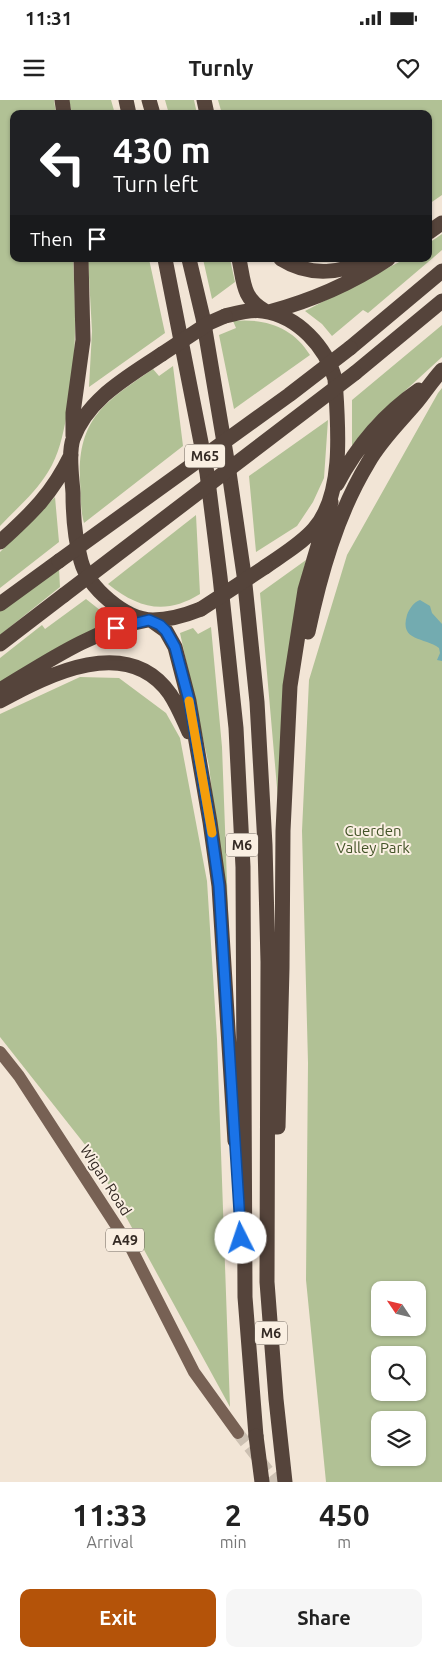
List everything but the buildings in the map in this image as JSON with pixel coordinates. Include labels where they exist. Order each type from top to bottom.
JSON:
[{"type":"highway","points":[[81,262],[83,340],[73,413],[72,446],[76,537],[81,562],[91,582],[102,594],[122,609],[150,620],[166,631],[175,647],[189,700],[219,886],[245,1297]]},
{"type":"highway","name":"M6","points":[[165,262],[207,474],[222,587],[236,728],[242,867],[245,1297],[256,1436],[262,1482]]},
{"type":"highway","name":"M6","points":[[190,262],[203,318],[229,472],[244,575],[257,702],[265,854],[267,1282],[284,1476]]},
{"type":"highway","points":[[240,262],[248,298],[253,304],[289,320],[308,333],[322,351],[334,376],[337,434],[332,496],[325,529],[313,558],[300,617],[290,686],[283,831],[278,1130],[267,1196]]},
{"type":"highway","points":[[289,262],[305,269],[327,272],[341,271],[364,262]]},
{"type":"highway","points":[[0,542],[34,511],[50,493],[87,414],[101,398],[208,322],[252,310],[267,311],[294,305],[342,284],[382,262]]},
{"type":"highway","name":"M65","points":[[0,604],[266,412],[350,348],[442,271]]},
{"type":"highway","name":"M65","points":[[0,644],[355,373],[442,301]]},
{"type":"highway","points":[[287,737],[314,601],[327,559],[354,486],[392,428],[416,403],[442,370]]},
{"type":"highway","points":[[0,690],[87,641],[124,626],[150,620],[174,618],[201,609],[265,567],[311,532],[321,520],[343,473],[365,439],[402,401],[431,382]]},
{"type":"highway","points":[[0,701],[52,676],[76,667],[106,662],[130,666],[158,681],[170,694],[198,754]]},
{"type":"main road","name":"Wigan Road","points":[[0,1052],[24,1085],[132,1250],[194,1372],[238,1433]]},
{"type":"green space","points":[[0,100],[54,100],[55,110],[10,110],[10,262],[73,262],[75,318],[73,375],[64,429],[52,465],[38,486],[0,526]]},
{"type":"green space","points":[[69,100],[111,100],[114,110],[71,110]]},
{"type":"green space","points":[[165,100],[194,100],[196,110],[168,110]]},
{"type":"green space","points":[[218,100],[442,100],[442,195],[432,202],[432,110],[221,110]]},
{"type":"green space","points":[[442,234],[442,250],[432,259],[432,241]]},
{"type":"green space","points":[[88,262],[150,262],[165,333],[89,387],[92,331]]},
{"type":"green space","points":[[204,262],[231,262],[235,282],[212,299]]},
{"type":"green space","points":[[399,262],[428,262],[368,313],[363,310],[332,336],[322,324],[305,311]]},
{"type":"green space","points":[[233,321],[256,321],[277,326],[295,337],[310,355],[234,409],[219,335],[236,328]]},
{"type":"green space","points":[[442,325],[442,357],[372,421],[352,446],[352,400]]},
{"type":"green space","points":[[173,366],[183,446],[84,523],[81,502],[80,459],[90,426],[98,413],[109,402],[137,380],[153,369],[159,376]]},
{"type":"green space","name":"Cuerden Valley Park","points":[[442,388],[442,1482],[326,1482],[306,1280],[308,1063],[302,831],[309,680],[347,555]]},
{"type":"green space","points":[[328,420],[324,478],[313,502],[297,526],[256,552],[249,476]]},
{"type":"green space","points":[[55,497],[59,542],[0,588],[0,552]]},
{"type":"green space","points":[[196,515],[200,594],[176,605],[153,606],[131,599],[108,584]]},
{"type":"green space","points":[[306,560],[298,593],[278,799],[260,593]]},
{"type":"green space","points":[[59,569],[60,587],[0,635],[0,611]]},
{"type":"green space","points":[[86,599],[115,622],[0,685],[0,658],[42,625],[45,629]]},
{"type":"green space","points":[[211,627],[222,747],[229,936],[209,766],[180,633],[193,628],[198,634]]},
{"type":"green space","points":[[80,677],[119,678],[166,713],[180,738],[207,881],[217,1039],[230,1407],[90,1151],[0,1037],[0,714]]},
{"type":"water","points":[[420,600],[430,606],[432,613],[442,624],[442,661],[437,660],[440,653],[439,648],[415,638],[407,630],[407,615],[410,608]]},
{"type":"tunnel","points":[[238,1433],[277,1482]]},
{"type":"slow traffic","points":[[189,701],[212,833]]},
{"type":"route","points":[[116,628],[149,620],[160,625],[166,631],[175,647],[189,700],[219,886],[241,1238]]}]
